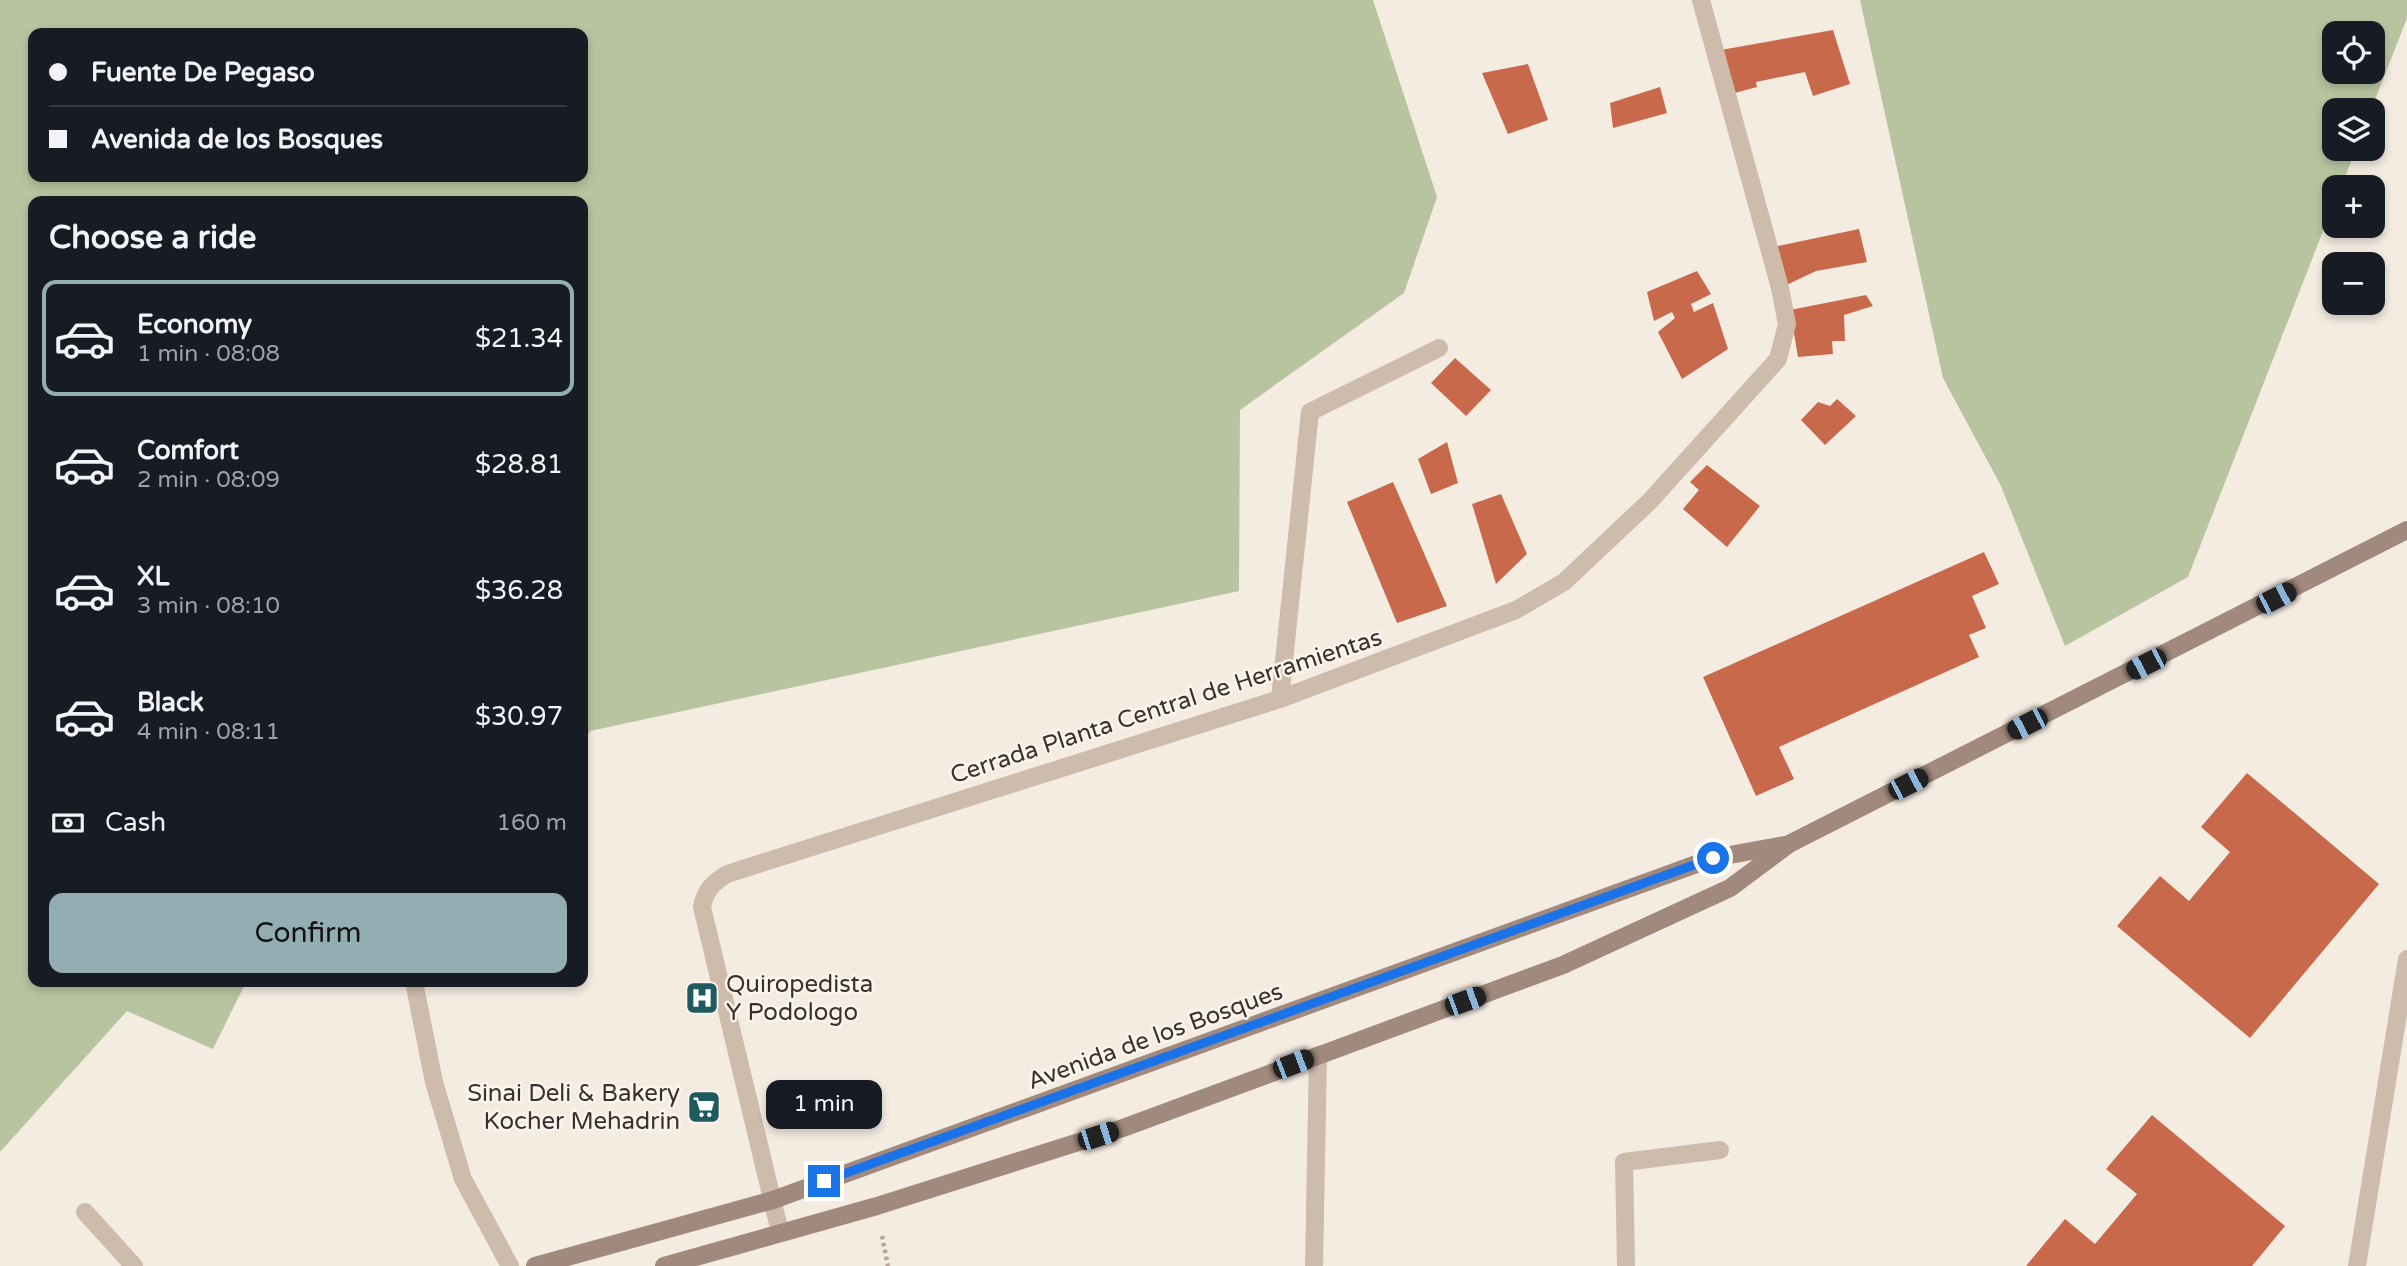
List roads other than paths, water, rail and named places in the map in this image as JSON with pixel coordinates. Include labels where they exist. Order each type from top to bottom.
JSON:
[{"type":"street","name":"Cerrada Planta Central de Herramientas","points":[[780,1232],[702,907],[704,895],[713,884],[727,874],[1280,699],[1517,610],[1564,582],[1650,501],[1778,359],[1787,324],[1780,288],[1701,0]]},
{"type":"street","points":[[1280,699],[1310,412],[1439,348]]},
{"type":"street","name":"Avenida de los Bosques","points":[[664,1266],[877,1206],[1123,1128],[1563,965],[1730,888],[1788,844],[2406,531]]},
{"type":"street","name":"Avenida de los Bosques","points":[[535,1266],[773,1200],[1713,858],[1788,844]]},
{"type":"street","points":[[2357,1266],[2407,959]]},
{"type":"street","points":[[415,987],[434,1083],[464,1178],[510,1266]]},
{"type":"street","points":[[1314,1266],[1318,1055]]},
{"type":"street","points":[[1626,1266],[1624,1162],[1720,1150]]},
{"type":"street","points":[[85,1213],[134,1266]]},
{"type":"place","name":"Quiropedista Y Podologo","points":[[702,998]]},
{"type":"place","name":"Sinai Deli & Bakery Kocher Mehadrin","points":[[704,1107]]}]
